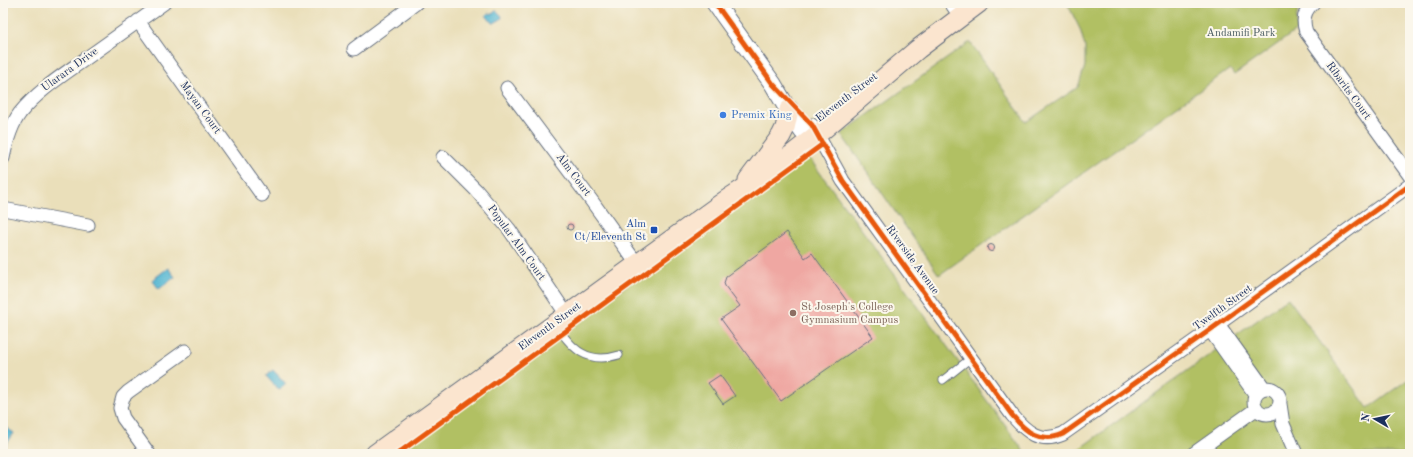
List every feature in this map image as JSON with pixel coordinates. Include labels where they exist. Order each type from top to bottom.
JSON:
[{"type":"main road","name":"Eleventh Street","points":[[726,200],[747,181],[918,49],[956,10],[979,3]]},
{"type":"main road","points":[[747,181],[781,136],[785,128],[788,110]]},
{"type":"main road","name":"Eleventh Street","points":[[375,454],[726,200],[772,170],[810,133]]},
{"type":"street","name":"Ularara Drive","points":[[3,158],[5,146],[19,114],[30,102],[46,87],[164,3]]},
{"type":"street","points":[[354,49],[416,3]]},
{"type":"street","name":"Riverside Avenue","points":[[715,3],[810,133],[970,358],[1020,425],[1027,432],[1044,438]]},
{"type":"street","name":"Ribarits Court","points":[[1313,3],[1306,12],[1304,19],[1306,32],[1410,176]]},
{"type":"street","name":"Mayan Court","points":[[138,21],[262,195]]},
{"type":"street","name":"Riverside Avenue","points":[[773,84],[788,110],[810,133]]},
{"type":"street","name":"Alm Court","points":[[507,88],[638,264]]},
{"type":"street","name":"Popular Alm Court","points":[[443,158],[476,190],[508,229],[561,319]]},
{"type":"street","name":"Twelfth Street","points":[[1044,438],[1050,438],[1063,434],[1410,185]]},
{"type":"street","points":[[3,209],[88,226]]},
{"type":"street","points":[[1214,327],[1260,391]]},
{"type":"street","points":[[149,454],[120,413],[121,402],[128,392],[186,351]]},
{"type":"street","points":[[1283,424],[1274,417],[1261,411],[1254,400],[1260,391],[1273,388],[1277,391],[1280,399],[1283,424],[1296,454]]},
{"type":"street","points":[[1193,454],[1261,411],[1275,411],[1280,404]]},
{"type":"lane","points":[[561,319],[570,345],[578,352],[597,358],[608,359],[619,355]]},
{"type":"lane","points":[[943,380],[970,358]]},
{"type":"green space","name":"Andamifi Park","points":[[1067,3],[1302,3],[1297,16],[1297,30],[1234,75],[1230,69],[939,275],[841,134],[970,42],[1026,122],[1078,87],[1085,66],[1085,47],[1080,29]]},
{"type":"green space","points":[[807,155],[1026,454],[392,454]]},
{"type":"green space","points":[[1288,298],[1368,408],[1410,378],[1410,454],[1072,454]]},
{"type":"water","points":[[496,10],[502,16],[501,19],[492,23],[486,15],[488,13],[493,14]]},
{"type":"water","points":[[168,268],[175,277],[159,289],[152,280]]},
{"type":"water","points":[[273,370],[286,384],[279,390],[266,376]]},
{"type":"water","points":[[5,427],[14,433],[3,449],[3,429]]},
{"type":"building","points":[[570,224],[573,227],[570,230],[567,227]]},
{"type":"building","name":"St Joseph's College Gymnasium Campus","points":[[787,232],[805,258],[812,253],[873,337],[781,401],[721,319],[740,306],[725,286],[724,283],[726,277]]},
{"type":"building","points":[[991,245],[994,248],[991,251],[988,248]]},
{"type":"building","points":[[720,375],[735,396],[723,404],[708,383]]},
{"type":"cycle path","points":[[715,3],[773,84],[812,125],[843,181],[1012,415],[1028,431],[1040,437],[1055,437],[1063,434],[1210,330],[1410,185]]},
{"type":"cycle path","points":[[397,454],[823,144]]},
{"type":"place","name":"Premix King","points":[[723,115]]},
{"type":"place","name":"Alm Ct/Eleventh St","points":[[654,230]]},
{"type":"place","name":"St Joseph's College Gymnasium Campus","points":[[793,313]]}]
